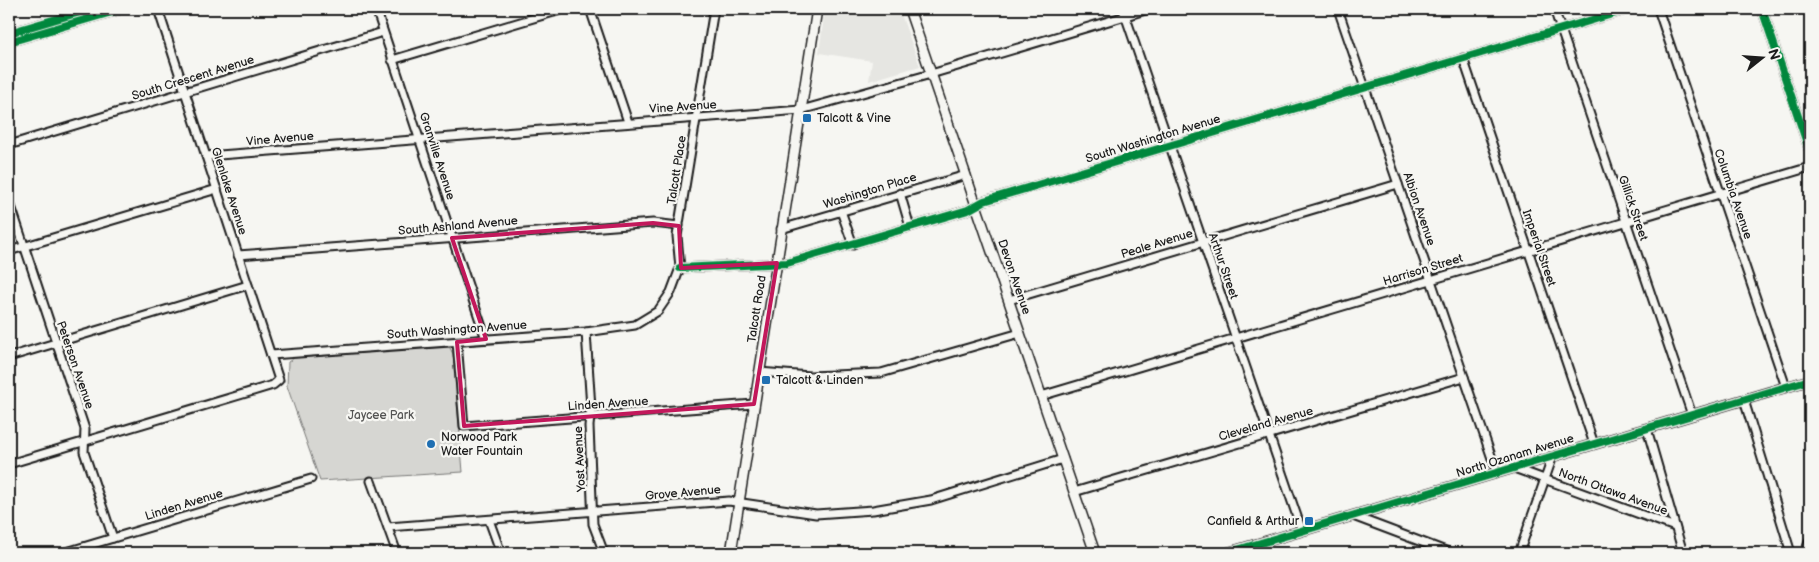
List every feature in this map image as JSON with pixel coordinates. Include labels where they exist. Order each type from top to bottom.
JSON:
[{"type":"street","points":[[9,33],[90,9]]},
{"type":"street","points":[[9,42],[122,9]]},
{"type":"street","name":"Glenlake Avenue","points":[[84,441],[273,386],[280,380],[158,9]]},
{"type":"street","name":"Granville Avenue","points":[[376,9],[486,339]]},
{"type":"street","points":[[392,60],[564,9]]},
{"type":"street","points":[[590,9],[628,122]]},
{"type":"street","name":"Talcott Place","points":[[680,268],[676,243],[714,9]]},
{"type":"street","name":"Talcott Road","points":[[731,553],[781,229],[818,9]]},
{"type":"street","name":"Devon Avenue","points":[[909,9],[1095,553]]},
{"type":"street","name":"Vine Avenue","points":[[206,156],[801,110],[931,74],[1124,12],[1149,9]]},
{"type":"street","name":"Albion Avenue","points":[[1338,9],[1497,473]]},
{"type":"street","name":"Gillick Street","points":[[1554,9],[1692,415]]},
{"type":"street","name":"South Washington Avenue","points":[[271,355],[586,332],[628,327],[643,322],[665,302],[680,268],[787,263],[968,210],[984,201],[1629,9]]},
{"type":"street","name":"Columbia Avenue","points":[[1658,9],[1786,387]]},
{"type":"street","points":[[1762,9],[1810,152]]},
{"type":"street","name":"Arthur Street","points":[[1124,12],[1302,531]]},
{"type":"street","name":"South Crescent Avenue","points":[[9,145],[384,32]]},
{"type":"street","name":"Imperial Street","points":[[1463,58],[1594,444]]},
{"type":"street","name":"Harrison Street","points":[[1041,396],[1810,166]]},
{"type":"street","name":"Washington Place","points":[[781,229],[966,175]]},
{"type":"street","name":"Peale Avenue","points":[[1009,300],[1398,184]]},
{"type":"street","points":[[9,251],[217,189]]},
{"type":"street","points":[[900,193],[910,227]]},
{"type":"street","name":"Peterson Avenue","points":[[9,200],[84,429],[84,452],[114,538]]},
{"type":"street","points":[[841,211],[852,245]]},
{"type":"street","name":"South Ashland Avenue","points":[[238,255],[653,222],[679,226]]},
{"type":"street","points":[[9,357],[248,285]]},
{"type":"street","name":"Yost Avenue","points":[[586,332],[591,408],[593,524],[604,553]]},
{"type":"street","points":[[759,372],[810,376],[881,373],[1020,333]]},
{"type":"street","name":"Linden Avenue","points":[[457,342],[464,426],[754,404]]},
{"type":"street","name":"Cleveland Avenue","points":[[1074,492],[1464,377]]},
{"type":"street","name":"North Ozanam Avenue","points":[[1227,553],[1810,380]]},
{"type":"street","points":[[1744,400],[1791,553]]},
{"type":"street","points":[[1647,429],[1683,553]]},
{"type":"street","points":[[9,464],[84,441]]},
{"type":"street","points":[[1519,553],[1553,456]]},
{"type":"street","name":"Grove Avenue","points":[[388,527],[729,501],[816,514],[873,510],[931,500],[1063,459]]},
{"type":"street","name":"North Ottawa Avenue","points":[[1514,468],[1676,527]]},
{"type":"street","name":"Linden Avenue","points":[[63,553],[311,479]]},
{"type":"street","points":[[371,481],[397,553]]},
{"type":"street","points":[[1353,516],[1451,553]]},
{"type":"street","points":[[489,520],[501,553]]},
{"type":"street","points":[[1805,553],[1810,539]]},
{"type":"highlighted area","points":[[653,223],[679,226],[681,268],[777,263],[754,404],[464,426],[457,342],[486,339],[452,238]]},
{"type":"shaded area","points":[[825,9],[899,9],[920,66],[869,81],[872,61],[819,53]]},
{"type":"green space","name":"Jaycee Park","points":[[449,346],[453,354],[463,472],[320,481],[287,386],[288,362],[294,358]]},
{"type":"cycle path","points":[[9,33],[90,9]]},
{"type":"cycle path","points":[[9,42],[122,9]]},
{"type":"cycle path","points":[[680,268],[787,263],[968,210],[984,201],[1629,9]]},
{"type":"cycle path","points":[[1762,9],[1810,152]]},
{"type":"cycle path","points":[[1227,553],[1810,380]]},
{"type":"place","name":"Talcott & Vine","points":[[807,118]]},
{"type":"place","name":"Talcott & Linden","points":[[766,380]]},
{"type":"place","name":"Norwood Park Water Fountain","points":[[431,444]]},
{"type":"place","name":"Canfield & Arthur","points":[[1309,521]]}]
